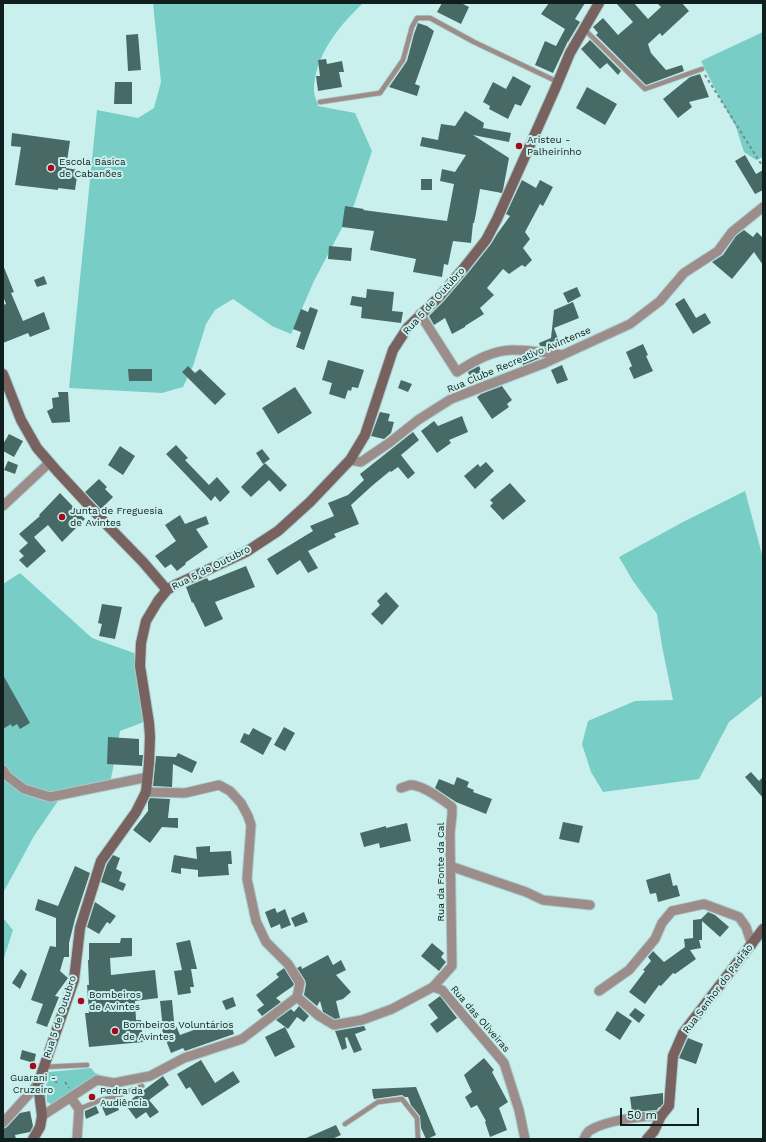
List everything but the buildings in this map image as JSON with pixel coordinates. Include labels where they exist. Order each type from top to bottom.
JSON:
[{"type":"street","name":"Rua 5 de Outubro","points":[[33,1139],[40,1127],[42,1116],[38,1084],[74,980],[80,928],[101,861],[136,812],[146,792],[150,750],[150,730],[140,666],[140,643],[146,621],[158,601],[167,590],[246,552],[278,531],[310,502],[350,460],[364,436],[393,350],[408,327],[444,291],[486,240],[497,219],[570,53],[599,3]]},
{"type":"street","name":"Rua Clube Recreativo Avintense","points":[[350,460],[362,462],[418,420],[452,399],[496,383],[630,324],[660,301],[684,273],[718,251],[732,232],[763,207]]},
{"type":"street","points":[[420,314],[457,372],[492,353],[514,350],[562,355]]},
{"type":"street","points":[[3,374],[21,420],[37,448],[49,463],[143,562],[167,590]]},
{"type":"street","points":[[3,506],[49,463]]},
{"type":"street","points":[[153,574],[158,601]]},
{"type":"street","points":[[5,773],[24,789],[50,797],[148,777]]},
{"type":"street","points":[[42,1116],[97,1080],[114,1083],[150,1076],[184,1058],[242,1039],[298,996],[300,983],[288,964],[266,942],[256,921],[246,879],[250,825],[248,816],[241,803],[230,791],[219,785],[185,793],[146,792]]},
{"type":"street","name":"Rua da Fonte da Cal","points":[[401,788],[411,785],[440,798],[452,807],[450,833],[452,966],[433,988]]},
{"type":"street","points":[[450,866],[526,892],[543,900],[590,905]]},
{"type":"street","points":[[599,991],[629,970],[655,939],[662,923],[672,911],[704,904],[739,917],[746,927],[752,945]]},
{"type":"street","name":"Rua Senhor do Padrão","points":[[647,1139],[654,1131],[661,1116],[669,1106],[673,1056],[683,1033],[763,929]]},
{"type":"street","points":[[298,996],[319,1016],[334,1025],[362,1020],[392,1009],[433,988]]},
{"type":"street","name":"Rua das Oliveiras","points":[[433,988],[442,990],[504,1063],[519,1110],[525,1139]]},
{"type":"street","points":[[3,1123],[38,1084]]},
{"type":"street","points":[[71,1098],[79,1110],[77,1139]]},
{"type":"street","points":[[584,1139],[588,1132],[609,1122],[647,1116],[661,1116]]},
{"type":"lane","points":[[320,102],[380,93],[403,60],[412,26],[417,18],[430,18],[474,42],[558,82]]},
{"type":"lane","points":[[584,28],[645,89],[702,69]]},
{"type":"lane","points":[[44,1067],[87,1065]]},
{"type":"lane","points":[[79,1110],[101,1100],[115,1097],[142,1086]]},
{"type":"lane","points":[[345,1124],[378,1102],[402,1099],[417,1118],[418,1139]]},
{"type":"path","points":[[702,69],[763,167]]},
{"type":"path","points":[[53,1075],[58,1086]]},
{"type":"shaded area","points":[[153,3],[363,3],[337,32],[323,54],[315,78],[314,95],[318,106],[355,113],[372,151],[354,205],[314,281],[291,334],[272,326],[233,299],[215,310],[206,324],[193,366],[183,387],[162,393],[69,388],[97,110],[138,118],[154,108],[161,82]]},
{"type":"shaded area","points":[[763,32],[763,157],[756,160],[744,152],[736,127],[701,61]]},
{"type":"shaded area","points":[[745,491],[763,558],[763,695],[729,722],[699,779],[603,792],[591,772],[582,744],[588,721],[635,701],[673,700],[657,614],[633,581],[619,557],[683,522]]},
{"type":"shaded area","points":[[20,573],[92,638],[134,653],[144,722],[120,731],[110,784],[58,801],[34,836],[3,893],[3,584]]},
{"type":"shaded area","points":[[3,918],[13,930],[3,961]]},
{"type":"shaded area","points":[[91,1068],[95,1073],[105,1077],[80,1088],[51,1104],[47,1102],[46,1074],[49,1072]]},
{"type":"place","name":"Aristeu - Palheirinho","points":[[519,146]]},
{"type":"place","name":"Escola Básica de Cabanões","points":[[51,168]]},
{"type":"place","name":"Junta de Freguesia de Avintes","points":[[62,517]]},
{"type":"place","name":"Bombeiros de Avintes","points":[[81,1001]]},
{"type":"place","name":"Bombeiros Voluntários de Avintes","points":[[115,1031]]},
{"type":"place","name":"Guarani - Cruzeiro","points":[[33,1066]]},
{"type":"place","name":"Pedra da Audiência","points":[[92,1097]]}]
